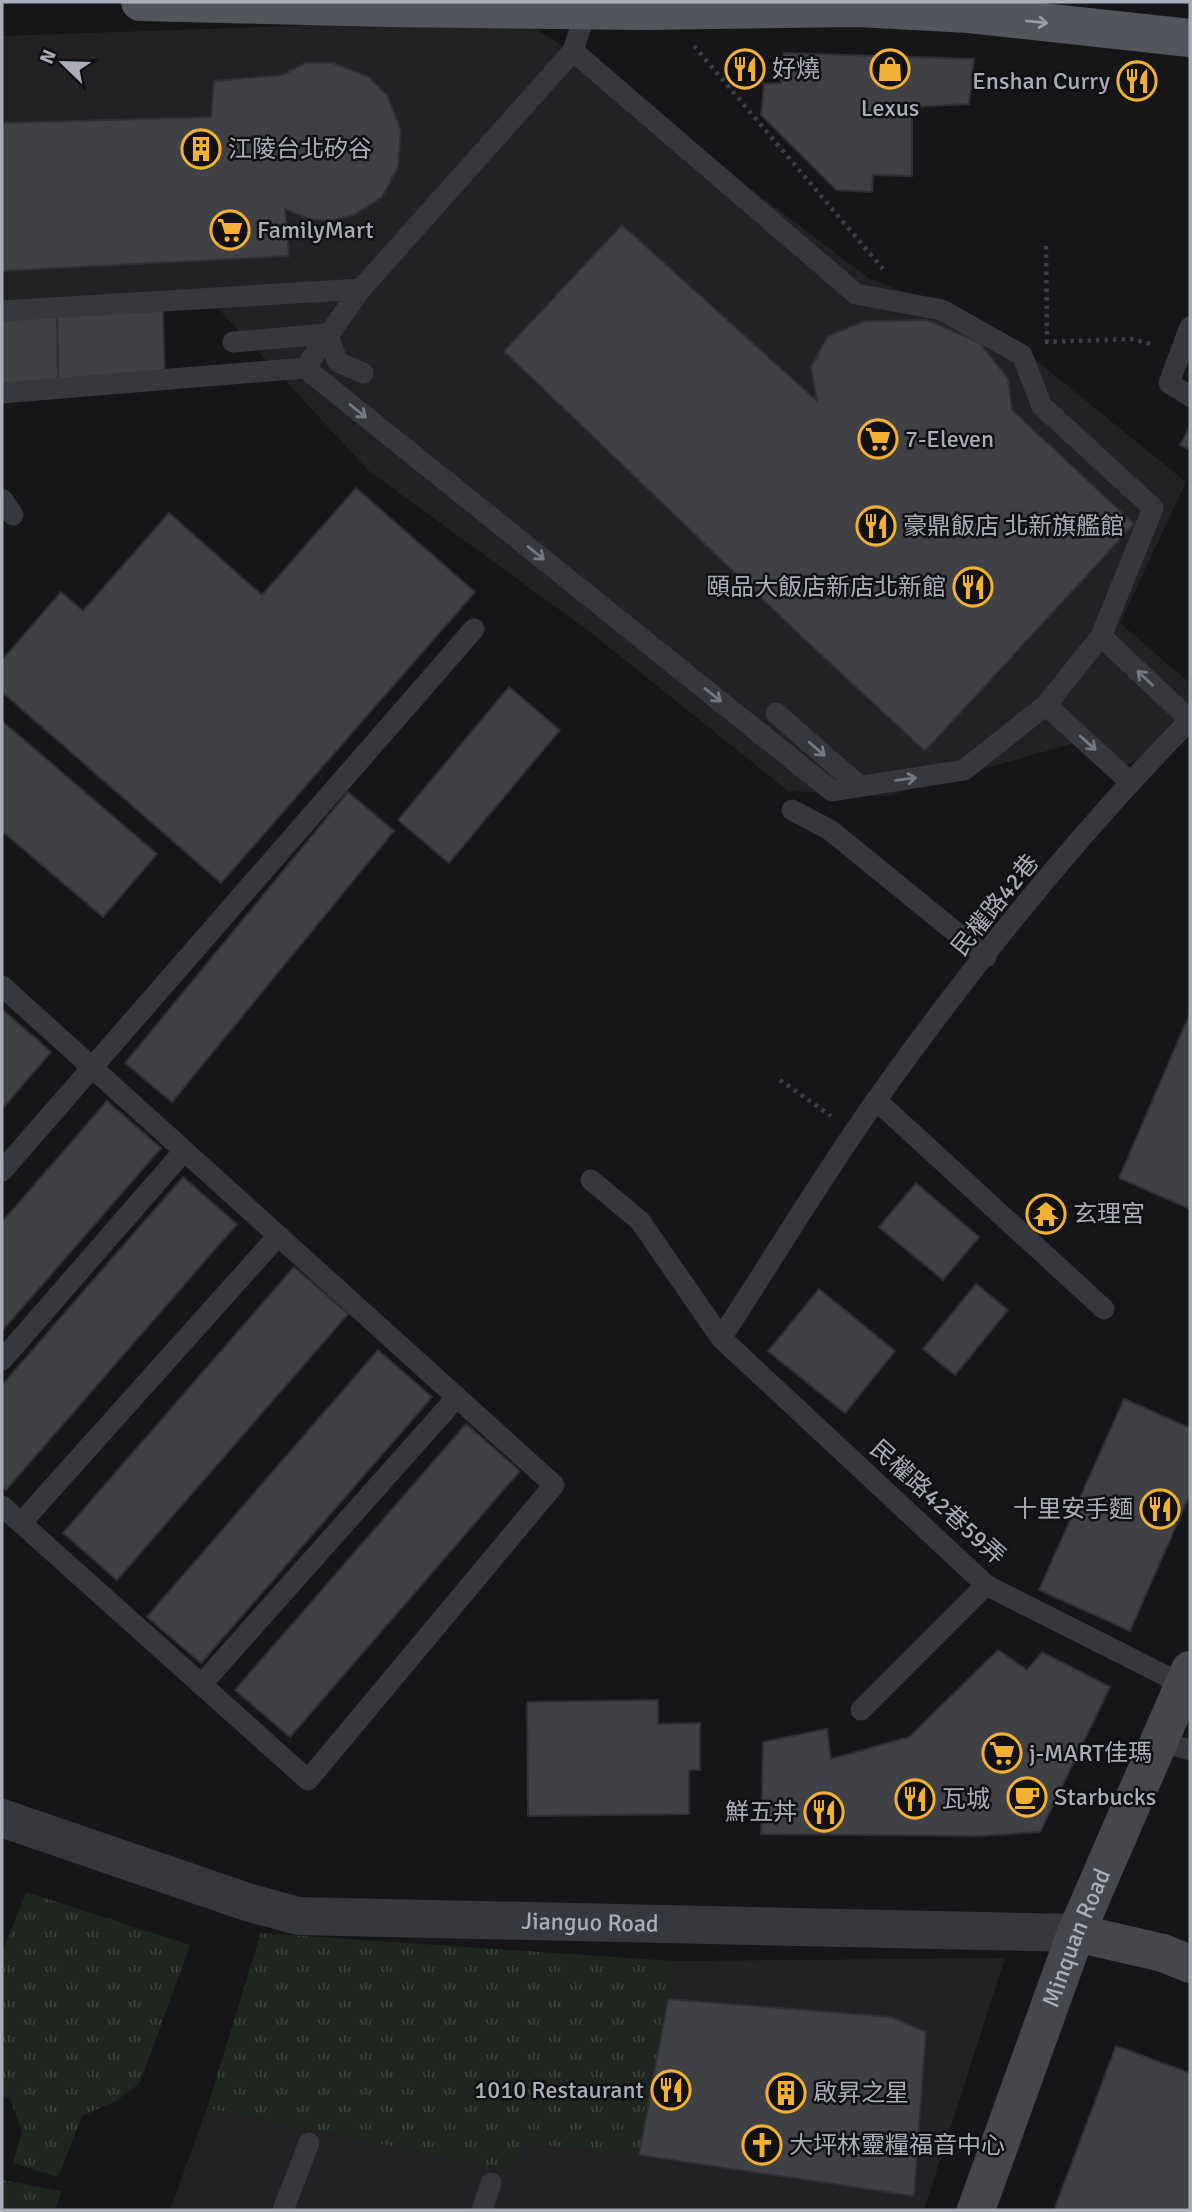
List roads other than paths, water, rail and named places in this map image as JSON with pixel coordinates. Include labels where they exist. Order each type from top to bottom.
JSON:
[{"type":"main road","points":[[140,2],[391,8],[969,8],[1190,38]]},
{"type":"street","name":"Minquan Road","points":[[976,2210],[1076,1933],[1175,1746],[1187,1677]]},
{"type":"street","name":"Jianguo Road","points":[[2,1818],[247,1902],[298,1916],[1076,1933],[1163,1953],[1190,1964]]},
{"type":"lane","points":[[305,368],[361,289],[573,51],[586,8]]},
{"type":"lane","points":[[2,393],[305,368],[832,791],[964,770],[1046,705],[1101,636],[1153,508],[1042,406],[1022,355],[942,310],[856,294],[573,51]]},
{"type":"lane","points":[[2,311],[361,289]]},
{"type":"lane","points":[[1190,327],[1169,383],[1190,396]]},
{"type":"lane","points":[[233,342],[327,334]]},
{"type":"lane","points":[[327,334],[338,362],[363,373]]},
{"type":"lane","points":[[2,1171],[474,629]]},
{"type":"lane","points":[[1101,636],[1190,720]]},
{"type":"lane","points":[[1046,705],[1130,782]]},
{"type":"lane","points":[[776,713],[858,785]]},
{"type":"lane","name":"民權路42巷","points":[[721,1338],[876,1100],[986,957],[1130,782],[1190,720]]},
{"type":"lane","points":[[792,810],[830,830],[986,957]]},
{"type":"lane","points":[[2,986],[554,1485],[308,1780],[2,1506]]},
{"type":"lane","points":[[876,1100],[1104,1309]]},
{"type":"lane","points":[[2,1360],[184,1151]]},
{"type":"lane","name":"民權路42巷59弄","points":[[591,1180],[640,1221],[721,1338],[986,1585],[1187,1677]]},
{"type":"lane","points":[[21,1523],[278,1236]]},
{"type":"lane","points":[[201,1685],[457,1397]]},
{"type":"lane","points":[[861,1710],[986,1585]]},
{"type":"lane","points":[[283,2210],[309,2143]]},
{"type":"lane","points":[[482,2210],[491,2183]]},
{"type":"place","name":"好燒","points":[[745,69]]},
{"type":"place","name":"Lexus","points":[[890,69]]},
{"type":"place","name":"Enshan Curry","points":[[1137,81]]},
{"type":"place","name":"江陵台北矽谷","points":[[201,149]]},
{"type":"place","name":"FamilyMart","points":[[230,230]]},
{"type":"place","name":"7-Eleven","points":[[878,439]]},
{"type":"place","name":"豪鼎飯店 北新旗艦館","points":[[876,526]]},
{"type":"place","name":"頤品大飯店新店北新館","points":[[973,587]]},
{"type":"place","name":"玄理宮","points":[[1046,1214]]},
{"type":"place","name":"十里安手麵","points":[[1160,1509]]},
{"type":"place","name":"j-MART佳瑪","points":[[1002,1753]]},
{"type":"place","name":"Starbucks","points":[[1027,1797]]},
{"type":"place","name":"瓦城","points":[[915,1799]]},
{"type":"place","name":"鮮五丼","points":[[824,1812]]},
{"type":"place","name":"1010 Restaurant","points":[[671,2090]]},
{"type":"place","name":"啟昇之星","points":[[786,2093]]},
{"type":"place","name":"大坪林靈糧福音中心","points":[[762,2145]]}]
